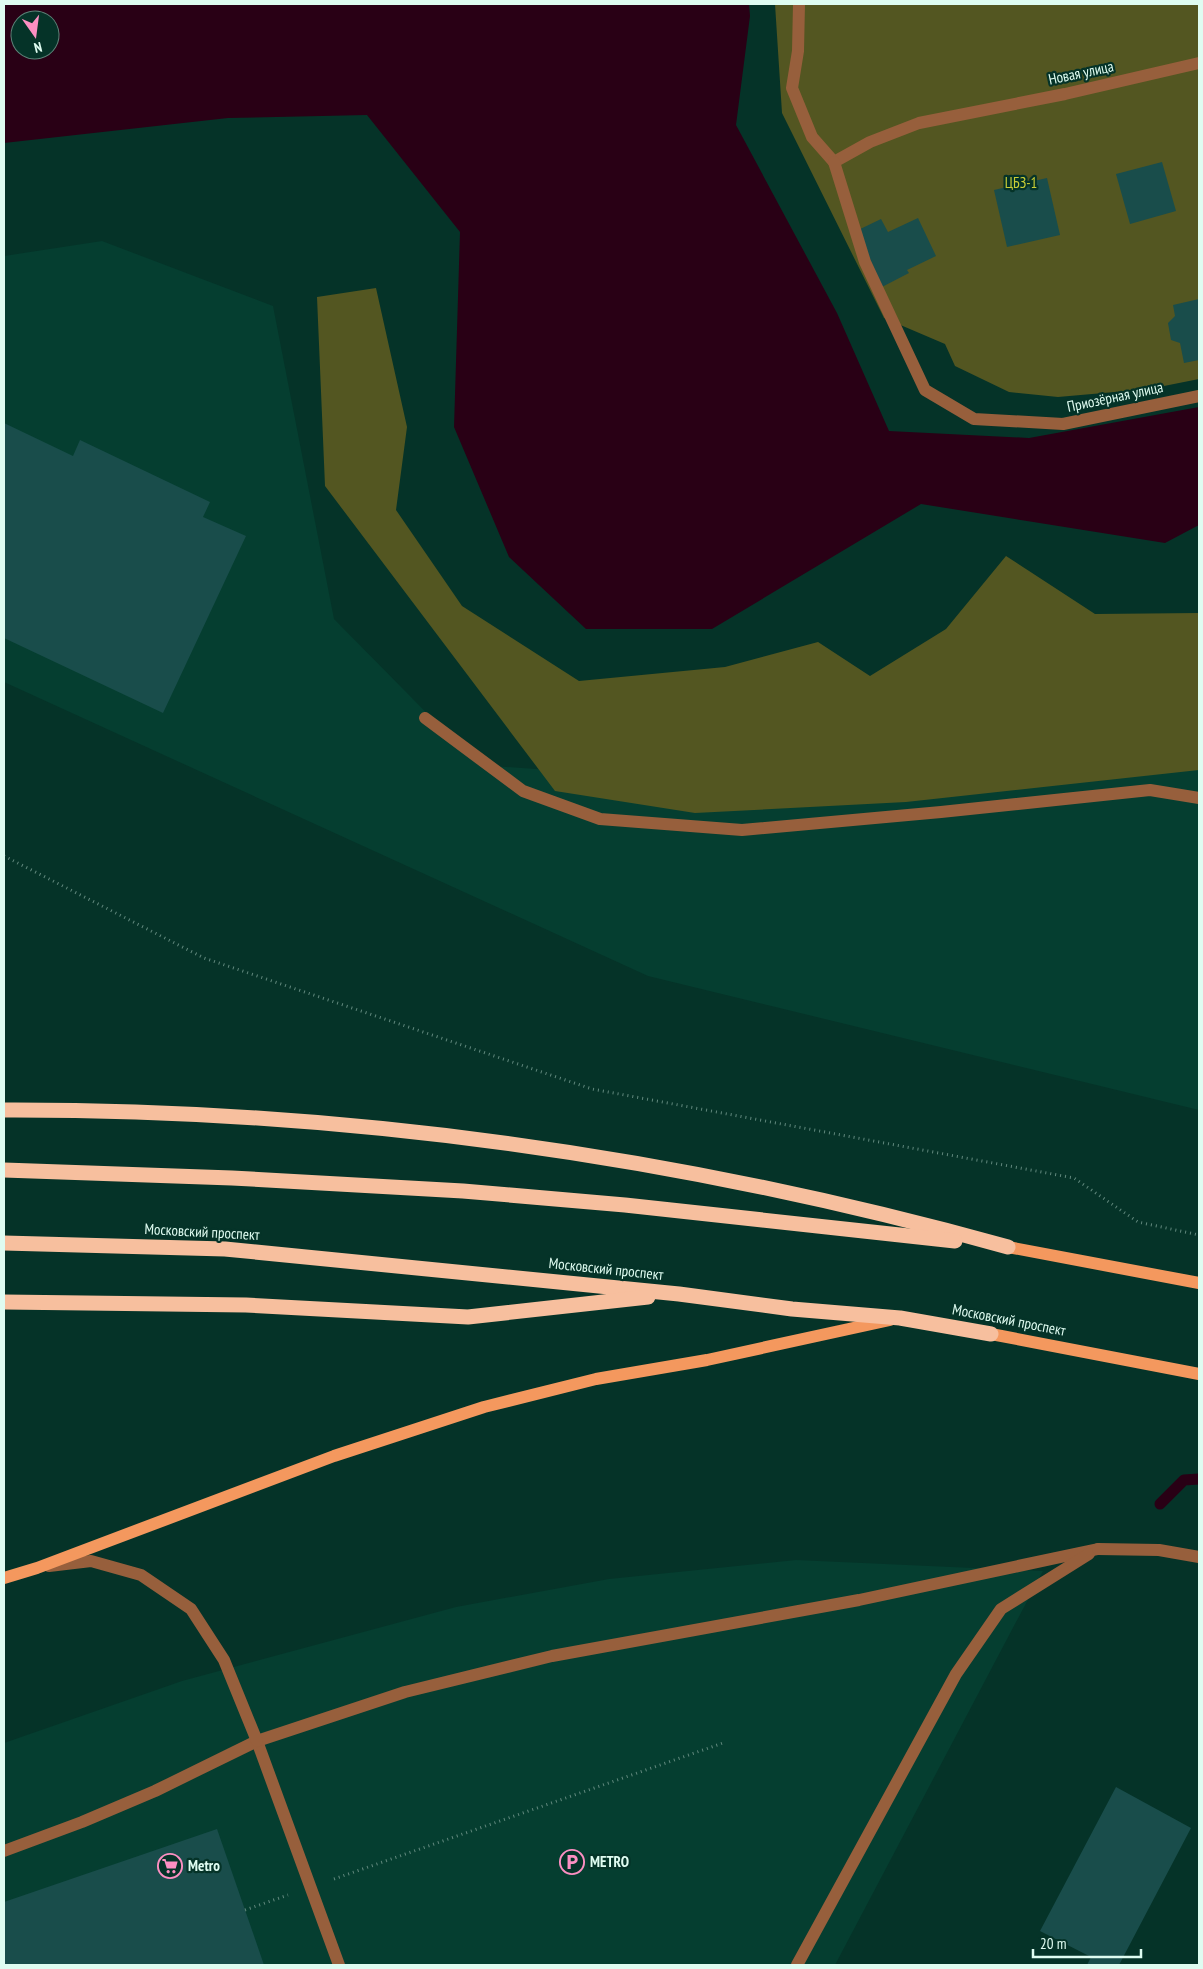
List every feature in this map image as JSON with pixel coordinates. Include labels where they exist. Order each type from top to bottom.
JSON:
[{"type":"highway","points":[[4,1110],[228,1115],[520,1144],[664,1167],[811,1197],[1008,1247]]},
{"type":"highway","points":[[4,1170],[232,1178],[462,1191],[644,1207],[1008,1247]]},
{"type":"highway","name":"Московский проспект","points":[[4,1243],[225,1249],[900,1318],[991,1334]]},
{"type":"highway","points":[[4,1251],[29,1244]]},
{"type":"highway","points":[[4,1302],[246,1305],[468,1317],[678,1294]]},
{"type":"main road","points":[[1008,1247],[1199,1283]]},
{"type":"main road","points":[[4,1578],[37,1568],[334,1456],[484,1407],[596,1379],[707,1360],[900,1318]]},
{"type":"main road","name":"Московский проспект","points":[[991,1334],[1199,1374]]},
{"type":"street","points":[[799,4],[798,51],[792,88],[812,137],[834,162]]},
{"type":"street","name":"Новая улица","points":[[834,162],[870,142],[919,123],[1065,94],[1199,63]]},
{"type":"street","name":"Приозёрная улица","points":[[834,162],[865,262],[925,390],[974,419],[1063,424],[1199,396]]},
{"type":"street","points":[[425,718],[523,791],[600,819],[742,830],[1150,790],[1199,798]]},
{"type":"street","points":[[4,1851],[82,1822],[155,1791],[257,1741],[405,1692],[543,1658],[858,1600],[1098,1549],[1159,1550],[1199,1557]]},
{"type":"street","points":[[797,1965],[956,1674],[1001,1609],[1098,1549]]},
{"type":"street","points":[[37,1568],[91,1561],[141,1575],[191,1608],[224,1660],[257,1741],[339,1965]]},
{"type":"path","points":[[4,856],[204,958],[592,1090],[1074,1178],[1138,1222],[1199,1235]]},
{"type":"path","points":[[245,1910],[723,1744]]},
{"type":"shaded area","points":[[4,4],[749,4],[750,16],[736,125],[837,313],[889,431],[1029,438],[1199,407],[1199,525],[1165,543],[921,504],[712,629],[586,629],[509,557],[454,427],[460,232],[367,115],[228,118],[4,143]]},
{"type":"shaded area","points":[[102,241],[273,306],[334,619],[478,765],[705,781],[1199,693],[1199,1110],[648,976],[4,682],[4,256]]},
{"type":"shaded area","points":[[796,1560],[1043,1571],[835,1965],[4,1965],[4,1743],[182,1681],[456,1607],[609,1579]]},
{"type":"green space","name":"ЦБЗ-1","points":[[775,4],[1199,4],[1199,379],[1149,389],[1058,397],[1009,392],[955,366],[945,344],[884,318],[782,113]]},
{"type":"green space","points":[[376,288],[407,427],[396,510],[462,606],[579,681],[725,667],[818,642],[870,676],[946,629],[1006,556],[1095,614],[1199,613],[1199,770],[906,802],[695,813],[555,791],[325,486],[317,297]]},
{"type":"building","points":[[1162,162],[1176,211],[1130,224],[1116,174]]},
{"type":"building","points":[[1047,178],[1060,235],[1007,247],[994,190]]},
{"type":"building","points":[[918,218],[936,256],[907,270],[909,273],[880,288],[852,233],[881,219],[888,232]]},
{"type":"building","points":[[1199,299],[1199,360],[1184,363],[1180,343],[1171,340],[1168,323],[1175,316],[1173,305]]},
{"type":"building","points":[[4,423],[73,456],[80,440],[210,502],[203,517],[246,536],[163,713],[4,638]]},
{"type":"building","points":[[1116,1787],[1191,1828],[1119,1965],[1087,1965],[1091,1957],[1040,1931]]},
{"type":"building","name":"Metro","points":[[217,1829],[264,1965],[4,1965],[4,1902]]},
{"type":"waterway","points":[[1160,1504],[1184,1480],[1199,1479]]},
{"type":"place","name":"METRO","points":[[572,1862]]},
{"type":"place","name":"Metro","points":[[170,1866]]}]
